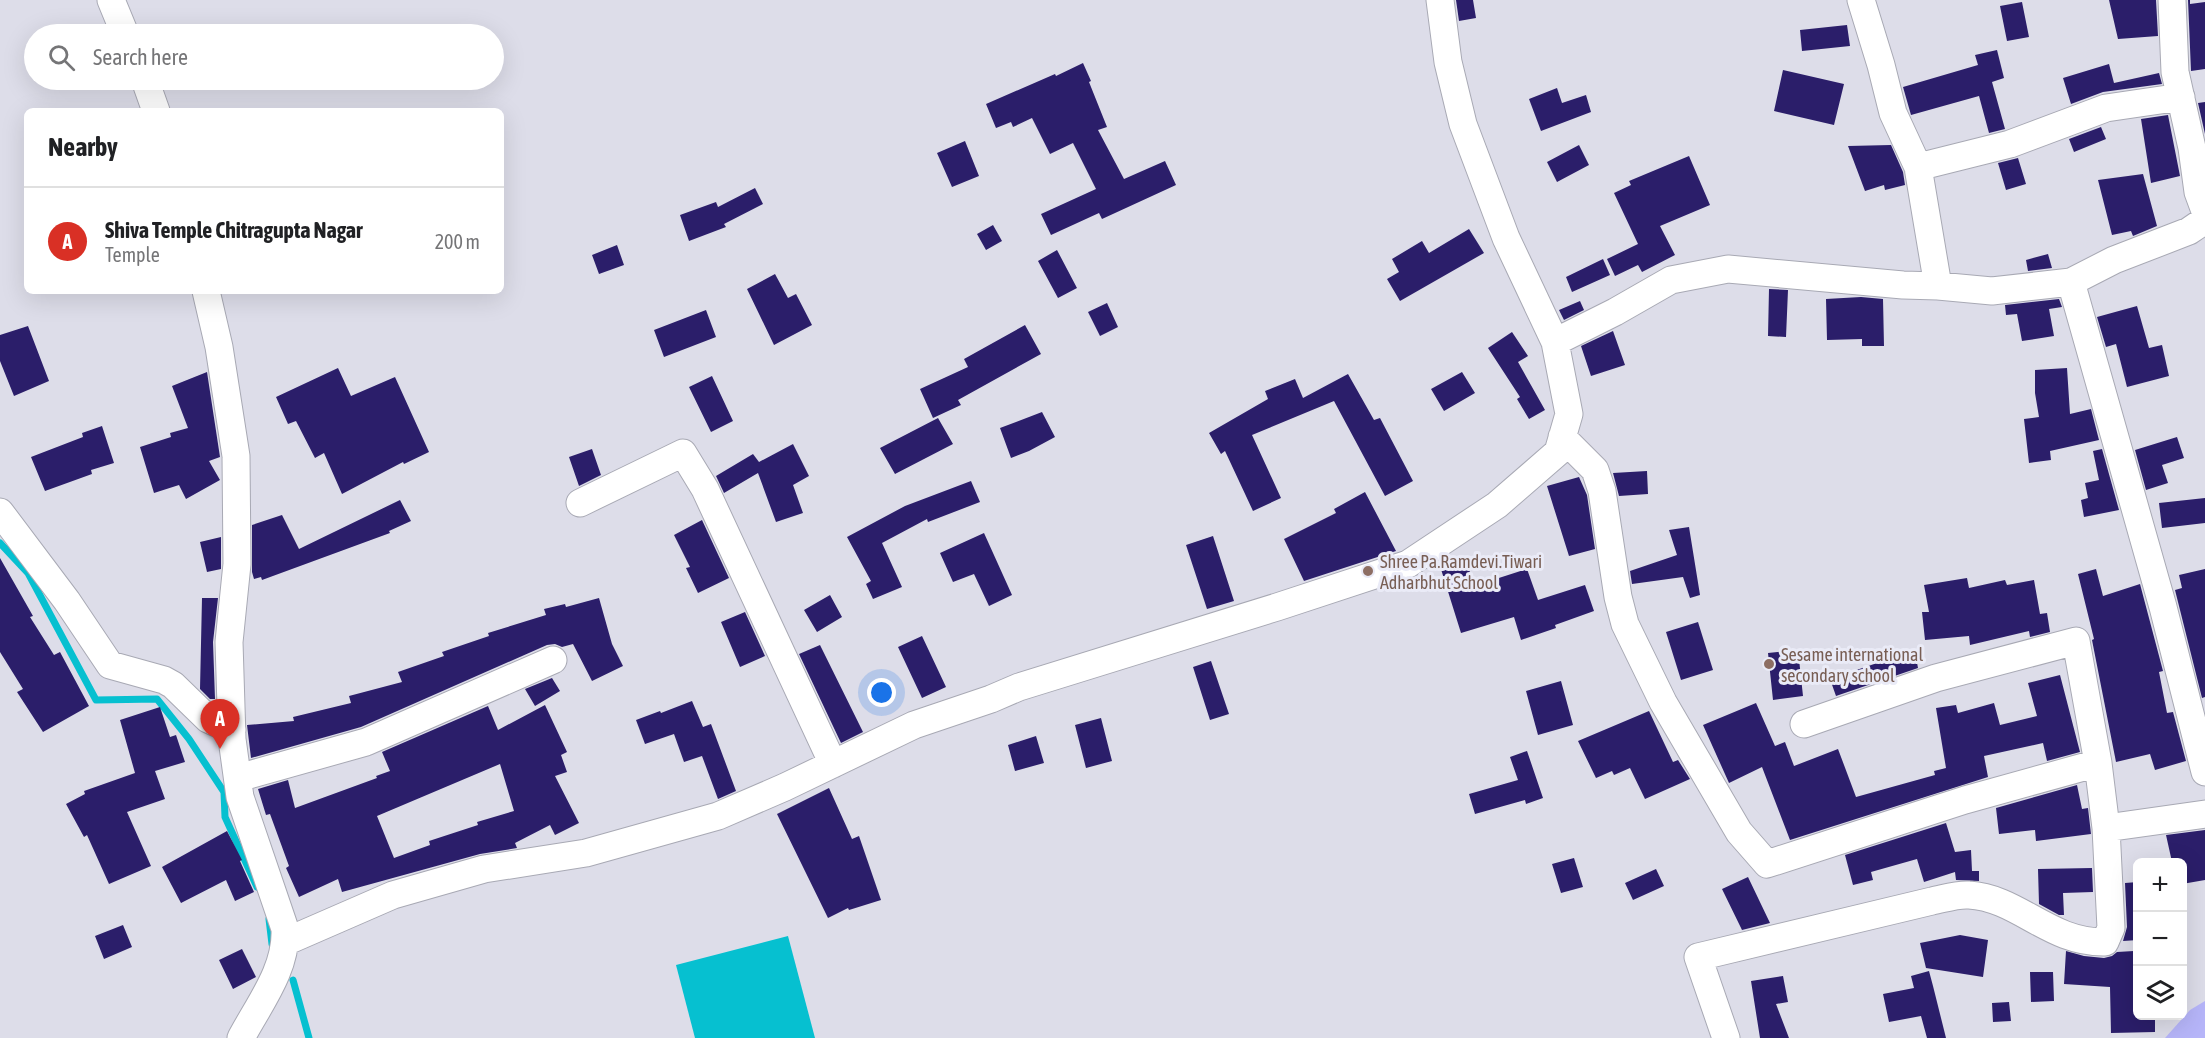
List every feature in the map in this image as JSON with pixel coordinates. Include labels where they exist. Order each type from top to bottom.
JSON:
[{"type":"street","points":[[111,0],[122,24]]},
{"type":"street","points":[[285,942],[393,895],[484,869],[586,853],[718,816],[785,787],[914,725],[992,699],[1019,687],[1278,607],[1408,564],[1497,505],[1558,452],[1569,414],[1555,342],[1506,238],[1463,124],[1448,62],[1440,0]]},
{"type":"street","points":[[1861,0],[1893,113],[1918,167],[1938,286]]},
{"type":"street","points":[[2172,0],[2175,72],[2192,148],[2198,192],[2205,211]]},
{"type":"street","points":[[149,90],[155,108]]},
{"type":"street","points":[[1918,167],[2010,144],[2106,108],[2181,97]]},
{"type":"street","points":[[1555,342],[1615,312],[1671,280],[1728,269],[1992,291],[2071,282],[2114,260],[2190,231],[2205,220]]},
{"type":"street","points":[[2071,282],[2163,607],[2205,772]]},
{"type":"street","points":[[207,294],[219,347],[236,456],[237,564],[229,642],[232,730],[240,797],[285,929],[285,942],[279,969],[241,1038]]},
{"type":"street","points":[[1562,437],[1595,470],[1602,491],[1618,597],[1630,634],[1663,702],[1739,832],[1767,864],[1965,800],[2098,763]]},
{"type":"street","points":[[580,503],[683,453],[705,489],[833,764]]},
{"type":"street","points":[[0,512],[67,601],[110,665],[164,680],[173,685],[208,719],[232,730]]},
{"type":"street","points":[[1726,1038],[1698,957],[1968,894],[2000,902],[2059,934],[2088,942],[2105,942],[2111,928],[2106,828],[2098,763],[2076,641],[1936,678],[1804,724]]},
{"type":"street","points":[[238,778],[366,741],[553,660]]},
{"type":"street","points":[[2106,828],[2205,814]]},
{"type":"shaded area","points":[[788,936],[815,1038],[695,1038],[676,965]]},
{"type":"shaded area","points":[[2205,1001],[2205,1038],[2165,1038],[2181,1020],[2187,1020],[2187,1013]]},
{"type":"building","points":[[1456,0],[1473,0],[1476,18],[1459,21]]},
{"type":"building","points":[[2109,0],[2156,0],[2158,36],[2118,39]]},
{"type":"building","points":[[2188,0],[2190,4],[2205,2],[2205,69],[2191,71]]},
{"type":"building","points":[[2022,2],[2029,37],[2007,41],[2000,6]]},
{"type":"building","points":[[1847,25],[1850,46],[1802,51],[1800,30]]},
{"type":"building","points":[[1997,50],[2004,78],[1992,82],[2005,129],[1989,133],[1979,96],[1911,115],[1903,87],[1978,65],[1975,55]]},
{"type":"building","points":[[1083,63],[1107,127],[1098,130],[1124,179],[1165,161],[1176,185],[1102,219],[1099,213],[1051,235],[1041,214],[1096,189],[1073,143],[1050,154],[1032,118],[1013,127],[1011,122],[996,128],[986,104]]},
{"type":"building","points":[[2109,64],[2114,83],[2159,73],[2162,84],[2103,92],[2071,104],[2063,78]]},
{"type":"building","points":[[1783,70],[1844,84],[1834,125],[1774,111]]},
{"type":"building","points":[[1557,88],[1562,103],[1586,95],[1591,112],[1541,131],[1529,99]]},
{"type":"building","points":[[2205,102],[2205,134],[2198,103]]},
{"type":"building","points":[[2168,115],[2180,176],[2151,183],[2141,119]]},
{"type":"building","points":[[2101,127],[2106,139],[2074,152],[2069,139]]},
{"type":"building","points":[[965,141],[979,176],[952,187],[937,153]]},
{"type":"building","points":[[1579,145],[1589,165],[1557,182],[1547,162]]},
{"type":"building","points":[[1891,145],[1903,172],[1905,185],[1885,190],[1884,185],[1865,191],[1848,146]]},
{"type":"building","points":[[1689,156],[1710,205],[1660,226],[1675,255],[1642,272],[1638,265],[1615,276],[1607,259],[1638,244],[1614,193],[1631,185],[1629,181]]},
{"type":"building","points":[[2018,158],[2026,184],[2006,190],[1998,163]]},
{"type":"building","points":[[2143,174],[2157,226],[2133,236],[2131,231],[2112,235],[2098,180]]},
{"type":"building","points":[[755,188],[763,204],[724,224],[726,227],[689,241],[680,215],[716,202],[718,207]]},
{"type":"building","points":[[993,225],[1002,241],[986,250],[977,234]]},
{"type":"building","points":[[1469,229],[1484,253],[1400,301],[1387,279],[1399,272],[1392,259],[1422,241],[1429,253]]},
{"type":"building","points":[[617,245],[624,265],[599,274],[592,255]]},
{"type":"building","points":[[1057,250],[1077,288],[1058,298],[1038,261]]},
{"type":"building","points":[[2048,254],[2052,268],[2028,271],[2026,260]]},
{"type":"building","points":[[1603,259],[1610,275],[1572,292],[1566,277]]},
{"type":"building","points":[[775,274],[788,298],[796,294],[812,325],[774,345],[747,289]]},
{"type":"building","points":[[1769,289],[1788,290],[1786,337],[1768,336]]},
{"type":"building","points":[[1861,297],[1883,299],[1884,346],[1862,346],[1862,339],[1827,340],[1826,299]]},
{"type":"building","points":[[2059,299],[2062,307],[2049,309],[2054,336],[2022,341],[2017,314],[2006,315],[2005,305]]},
{"type":"building","points":[[1580,301],[1584,310],[1564,320],[1559,310]]},
{"type":"building","points":[[1107,303],[1118,327],[1100,336],[1088,312]]},
{"type":"building","points":[[2137,306],[2149,348],[2162,345],[2169,376],[2127,387],[2116,344],[2106,347],[2097,317]]},
{"type":"building","points":[[706,310],[716,337],[664,357],[654,330]]},
{"type":"building","points":[[1025,325],[1041,354],[958,400],[961,405],[933,418],[920,389],[968,367],[964,359]]},
{"type":"building","points":[[28,326],[49,381],[14,396],[0,361],[0,335]]},
{"type":"building","points":[[1613,331],[1625,365],[1591,376],[1581,346]]},
{"type":"building","points":[[1512,332],[1528,356],[1518,362],[1545,410],[1529,419],[1517,399],[1520,397],[1488,348]]},
{"type":"building","points":[[338,368],[351,396],[395,377],[429,452],[404,464],[403,462],[342,494],[324,453],[315,458],[296,421],[288,424],[276,397]]},
{"type":"building","points":[[2067,368],[2070,414],[2091,409],[2099,440],[2050,451],[2051,460],[2029,463],[2024,419],[2039,417],[2035,393],[2035,370]]},
{"type":"building","points":[[207,372],[220,457],[209,461],[220,480],[186,499],[179,485],[154,493],[140,447],[171,437],[170,433],[188,428],[172,386]]},
{"type":"building","points":[[1462,372],[1475,393],[1444,411],[1431,389]]},
{"type":"building","points":[[1348,374],[1374,420],[1380,418],[1413,481],[1385,496],[1334,401],[1252,435],[1281,498],[1253,511],[1225,451],[1221,454],[1209,433],[1268,399],[1265,391],[1295,379],[1303,398]]},
{"type":"building","points":[[712,376],[733,421],[711,432],[689,387]]},
{"type":"building","points":[[1042,412],[1055,437],[1011,458],[1000,428]]},
{"type":"building","points":[[938,418],[953,444],[895,474],[880,448]]},
{"type":"building","points":[[102,426],[114,463],[91,470],[92,474],[45,491],[31,457],[83,437],[82,433]]},
{"type":"building","points":[[2177,437],[2184,458],[2162,465],[2168,483],[2146,490],[2135,450]]},
{"type":"building","points":[[793,444],[809,476],[793,485],[803,513],[776,522],[758,473],[724,493],[716,476],[753,454],[759,462]]},
{"type":"building","points":[[592,449],[601,475],[579,486],[569,457]]},
{"type":"building","points":[[2102,449],[2119,510],[2084,517],[2081,500],[2088,498],[2085,483],[2099,480],[2093,451]]},
{"type":"building","points":[[1647,471],[1648,494],[1619,496],[1613,473]]},
{"type":"building","points":[[1579,477],[1587,495],[1595,549],[1569,556],[1547,486]]},
{"type":"building","points":[[971,481],[980,502],[928,522],[927,519],[882,543],[902,587],[873,599],[866,584],[871,581],[847,537],[905,506]]},
{"type":"building","points":[[1365,492],[1396,551],[1304,581],[1284,539],[1336,513],[1334,509]]},
{"type":"building","points":[[2205,498],[2205,523],[2162,528],[2159,503]]},
{"type":"building","points":[[400,500],[411,521],[389,531],[390,533],[262,580],[261,577],[254,579],[252,525],[282,515],[299,549]]},
{"type":"building","points":[[702,520],[729,578],[698,593],[686,568],[690,567],[674,535]]},
{"type":"building","points":[[1689,527],[1700,595],[1690,598],[1683,577],[1632,584],[1630,571],[1677,555],[1669,530]]},
{"type":"building","points":[[984,533],[1012,595],[989,606],[974,574],[953,582],[940,553]]},
{"type":"building","points":[[1213,536],[1234,601],[1207,609],[1186,545]]},
{"type":"building","points":[[221,537],[221,569],[207,572],[200,542]]},
{"type":"building","points":[[0,558],[33,616],[30,617],[54,655],[60,652],[89,706],[43,732],[17,692],[23,689],[0,652]]},
{"type":"building","points":[[1466,559],[1474,586],[1527,569],[1538,600],[1585,585],[1594,611],[1521,640],[1514,617],[1461,633],[1440,566]]},
{"type":"building","points":[[2096,569],[2103,596],[2140,584],[2163,671],[2159,672],[2167,713],[2173,712],[2186,761],[2155,770],[2150,754],[2116,762],[2092,640],[2094,639],[2078,574]]},
{"type":"building","points":[[2205,569],[2205,697],[2202,698],[2175,590],[2182,588],[2179,575]]},
{"type":"building","points":[[1967,578],[1969,588],[2005,580],[2007,585],[2034,580],[2040,614],[2047,613],[2050,632],[2030,637],[2029,631],[1970,645],[1969,636],[1925,640],[1922,612],[1929,612],[1924,585]]},
{"type":"building","points":[[830,595],[842,617],[817,632],[804,610]]},
{"type":"building","points":[[202,598],[218,598],[213,642],[215,699],[210,699],[200,689]]},
{"type":"building","points":[[599,598],[612,644],[623,666],[592,681],[573,644],[562,647],[555,644],[547,645],[361,727],[251,758],[247,725],[294,721],[293,717],[351,703],[349,696],[402,682],[398,672],[444,656],[442,652],[489,636],[488,633],[546,615],[544,609],[565,604],[566,607]]},
{"type":"building","points":[[745,612],[765,656],[740,667],[721,622]]},
{"type":"building","points":[[1698,622],[1713,670],[1681,680],[1666,632]]},
{"type":"building","points":[[922,636],[946,687],[922,698],[898,647]]},
{"type":"building","points":[[820,645],[863,732],[841,743],[799,654]]},
{"type":"building","points":[[1798,650],[1803,696],[1773,700],[1768,653]]},
{"type":"building","points":[[1915,652],[1918,668],[1836,696],[1830,679],[1886,660],[1885,658]]},
{"type":"building","points":[[1211,661],[1229,714],[1210,720],[1193,667]]},
{"type":"building","points":[[2060,675],[2080,752],[2047,761],[2043,743],[1984,756],[1988,777],[1790,840],[1762,767],[1729,783],[1703,725],[1756,703],[1775,746],[1785,742],[1794,766],[1838,749],[1856,797],[1935,775],[1934,771],[1946,768],[1936,708],[1956,705],[1958,713],[1994,703],[2000,725],[2037,716],[2028,683]]},
{"type":"building","points":[[552,678],[560,691],[535,706],[525,689]]},
{"type":"building","points":[[1561,681],[1573,725],[1538,735],[1526,691]]},
{"type":"building","points":[[692,701],[703,727],[711,724],[736,791],[718,799],[702,756],[684,762],[674,734],[645,744],[636,720]]},
{"type":"building","points":[[545,705],[567,752],[561,755],[567,772],[555,776],[579,823],[555,835],[550,825],[515,843],[517,848],[480,854],[342,892],[338,879],[299,897],[286,868],[289,866],[270,814],[266,815],[258,789],[288,780],[295,808],[377,778],[376,776],[390,771],[382,752],[488,706],[498,730]],"holes":[[[500,764],[514,811],[477,822],[478,825],[429,841],[430,845],[394,858],[377,816]]]},
{"type":"building","points":[[160,707],[170,737],[176,735],[185,762],[155,771],[165,799],[127,812],[151,866],[109,884],[87,835],[84,837],[66,804],[85,794],[84,791],[135,773],[120,720]]},
{"type":"building","points":[[1649,711],[1673,762],[1678,760],[1690,779],[1645,799],[1630,768],[1614,775],[1612,771],[1596,778],[1578,741]]},
{"type":"building","points":[[1101,718],[1112,761],[1086,768],[1075,725]]},
{"type":"building","points":[[1036,736],[1044,763],[1015,771],[1008,745]]},
{"type":"building","points":[[1527,751],[1543,798],[1526,804],[1525,800],[1475,814],[1469,794],[1518,780],[1510,757]]},
{"type":"building","points":[[2077,785],[2082,809],[2088,808],[2091,834],[2036,841],[2035,830],[1999,834],[1996,808]]},
{"type":"building","points":[[829,788],[852,839],[859,836],[881,900],[849,910],[848,908],[828,918],[777,814]]},
{"type":"building","points":[[1946,823],[1955,852],[1971,850],[1972,871],[1979,871],[1979,881],[1956,880],[1955,872],[1924,882],[1917,859],[1871,872],[1873,880],[1853,885],[1845,855]]},
{"type":"building","points":[[2205,830],[2205,880],[2187,883],[2187,858],[2171,858],[2166,835]]},
{"type":"building","points":[[227,831],[242,860],[240,861],[254,892],[235,901],[226,880],[181,903],[162,867]]},
{"type":"building","points":[[1574,858],[1583,887],[1561,893],[1552,864]]},
{"type":"building","points":[[2092,868],[2093,892],[2063,893],[2064,915],[2059,915],[2039,904],[2038,869]]},
{"type":"building","points":[[1656,869],[1664,886],[1633,900],[1625,883]]},
{"type":"building","points":[[1748,877],[1770,923],[1742,930],[1722,889]]},
{"type":"building","points":[[2133,882],[2133,940],[2123,941],[2127,927],[2125,883]]},
{"type":"building","points":[[123,925],[132,947],[104,959],[95,936]]},
{"type":"building","points":[[1960,935],[1988,940],[1983,977],[1926,968],[1920,943]]},
{"type":"building","points":[[242,949],[256,977],[233,989],[219,960]]},
{"type":"building","points":[[2066,951],[2104,958],[2117,952],[2133,951],[2133,1020],[2155,1020],[2155,1032],[2111,1033],[2110,987],[2064,984]]},
{"type":"building","points":[[1929,971],[1946,1038],[1927,1038],[1921,1016],[1889,1022],[1883,994],[1914,988],[1911,976]]},
{"type":"building","points":[[2030,972],[2053,972],[2054,1001],[2031,1002]]},
{"type":"building","points":[[1783,976],[1788,1002],[1776,1004],[1789,1038],[1760,1038],[1751,981]]},
{"type":"building","points":[[2009,1002],[2011,1021],[1993,1022],[1992,1003]]},
{"type":"waterway","points":[[0,543],[28,573],[96,700],[157,699],[189,739],[224,792],[225,817],[257,887]]},
{"type":"waterway","points":[[269,919],[272,944]]},
{"type":"waterway","points":[[293,980],[309,1038]]},
{"type":"place","name":"Shree Pa.Ramdevi.Tiwari Adharbhut School","points":[[1368,571]]},
{"type":"place","name":"Sesame international secondary school","points":[[1769,664]]},
{"type":"place","name":"Shiva Temple Chitragupta Nagar","points":[[220,749]]}]
